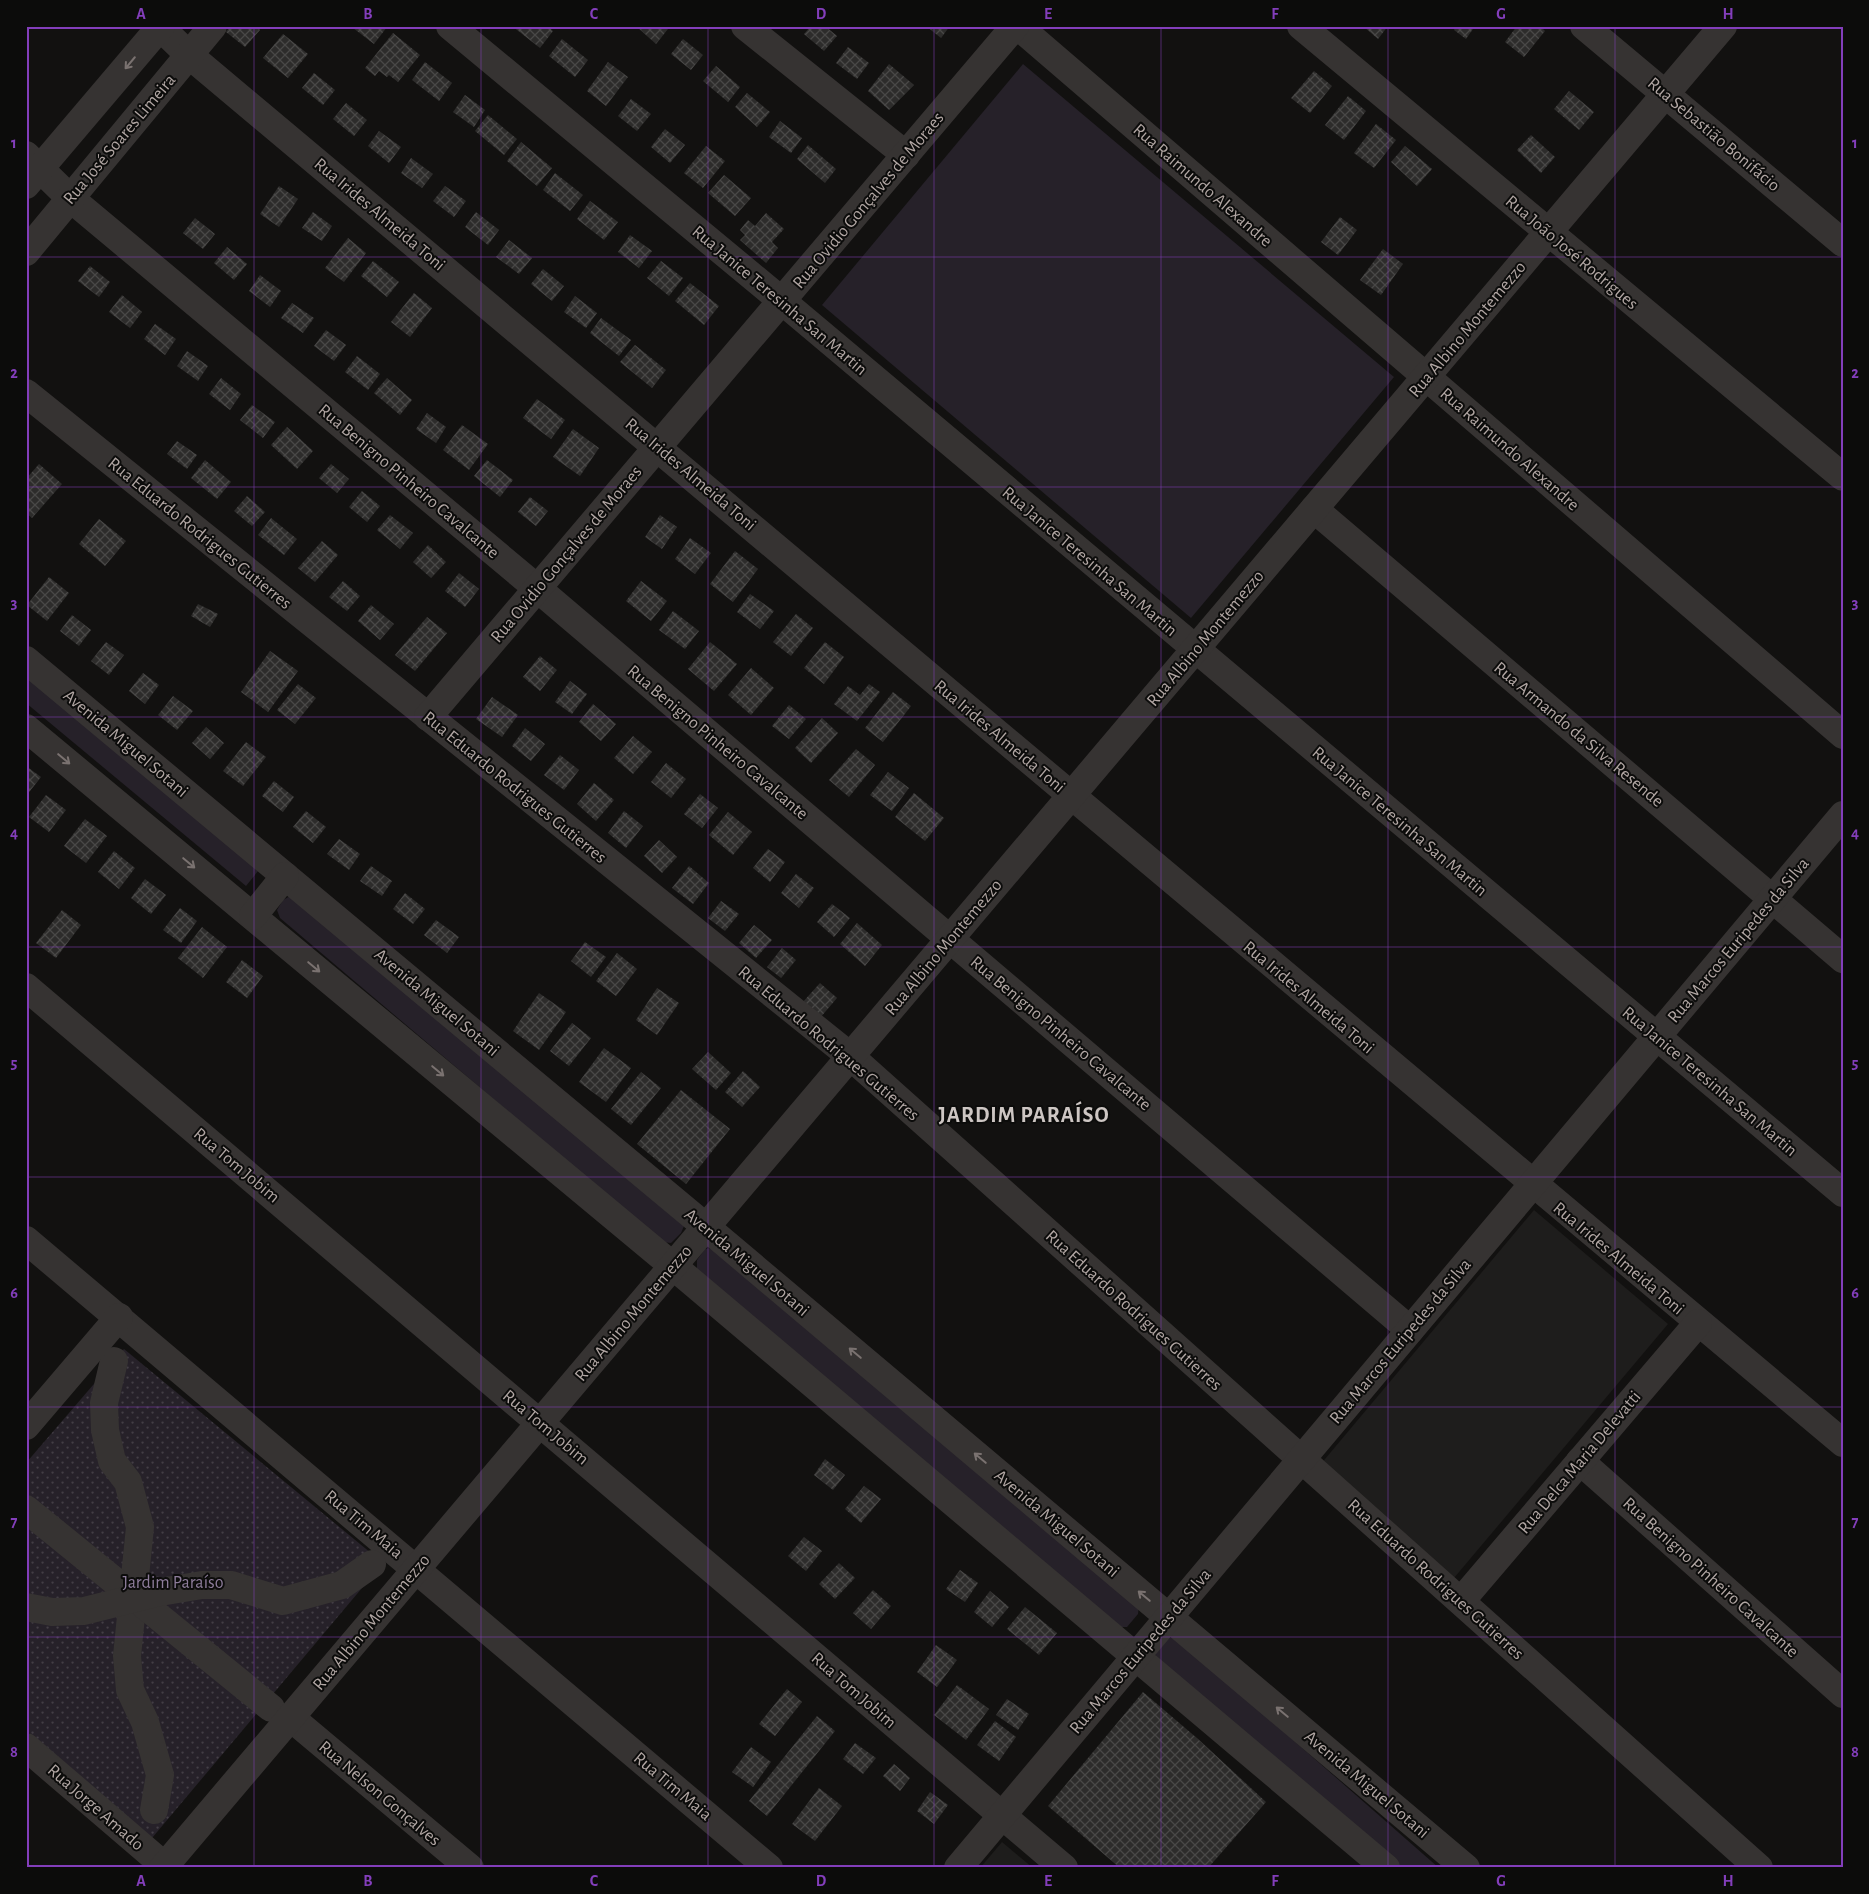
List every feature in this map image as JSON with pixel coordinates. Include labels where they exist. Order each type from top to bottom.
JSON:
[{"type":"street","name":"Rua José Soares Limeira","points":[[26,252],[213,26]]},
{"type":"street","name":"Rua Janice Teresinha San Martin","points":[[450,26],[782,301],[1843,1193]]},
{"type":"street","points":[[745,26],[906,155]]},
{"type":"street","name":"Rua Ovidio Gonçalves de Moraes","points":[[428,717],[1016,26]]},
{"type":"street","name":"Rua Raimundo Alexandre","points":[[1016,26],[1843,736]]},
{"type":"street","name":"Rua João José Rodrigues","points":[[1301,26],[1843,478]]},
{"type":"street","name":"Rua Sebastião Bonifácio","points":[[1584,26],[1843,242]]},
{"type":"street","name":"Rua Albino Montemezzo","points":[[165,1867],[281,1713],[416,1569],[1724,26]]},
{"type":"street","name":"Rua Irides Almeida Toni","points":[[160,27],[189,55],[658,446],[1532,1185],[1843,1443]]},
{"type":"street","points":[[31,169],[160,27]]},
{"type":"street","name":"Rua Benigno Pinheiro Cavalcante","points":[[31,169],[70,198],[538,589],[1410,1330]]},
{"type":"street","name":"Rua Eduardo Rodrigues Gutierres","points":[[26,393],[850,1056],[1759,1868]]},
{"type":"street","name":"Rua Armando da Silva Resende","points":[[1314,509],[1843,959]]},
{"type":"street","name":"Avenida Miguel Sotani","points":[[26,660],[706,1227],[1466,1868]]},
{"type":"street","points":[[26,728],[673,1266],[1386,1868]]},
{"type":"street","name":"Rua Marcos Euripedes da Silva","points":[[958,1868],[1843,815]]},
{"type":"street","points":[[253,916],[285,876]]},
{"type":"street","name":"Rua Tom Jobim","points":[[26,987],[541,1422],[1064,1868]]},
{"type":"street","name":"Rua Tim Maia","points":[[26,1240],[769,1868]]},
{"type":"street","points":[[26,1426],[119,1317]]},
{"type":"street","name":"Rua Delca Maria Delevatti","points":[[1461,1601],[1698,1322]]},
{"type":"street","points":[[114,1361],[104,1403],[105,1430],[112,1462],[128,1482],[140,1527],[126,1656],[130,1690],[145,1722],[160,1775],[154,1810]]},
{"type":"street","name":"Rua Benigno Pinheiro Cavalcante","points":[[1580,1461],[1843,1694]]},
{"type":"street","name":"Rua Nelson Gonçalves","points":[[26,1509],[133,1598],[281,1713],[470,1868]]},
{"type":"street","points":[[26,1607],[52,1612],[84,1611],[133,1598],[202,1585],[230,1585],[283,1601],[342,1585],[372,1564]]},
{"type":"street","name":"Rua Jorge Amado","points":[[26,1747],[165,1867]]},
{"type":"shaded area","points":[[1534,1210],[1668,1324],[1454,1578],[1320,1465]]},
{"type":"shaded area","points":[[1002,1842],[1033,1868],[980,1868]]},
{"type":"green space","points":[[1023,64],[1394,377],[1191,618],[822,305]]},
{"type":"green space","points":[[26,665],[263,865],[246,886],[26,703]]},
{"type":"green space","points":[[292,895],[684,1226],[681,1233],[671,1243],[662,1242],[280,918],[277,910],[283,900]]},
{"type":"green space","points":[[712,1248],[1139,1605],[1138,1614],[1127,1627],[1118,1627],[697,1269],[697,1260],[705,1249]]},
{"type":"green space","name":"Jardim Paraíso","points":[[124,1349],[383,1563],[152,1838],[26,1730],[26,1463]]},
{"type":"green space","points":[[1168,1638],[1177,1638],[1439,1868],[1395,1868],[1157,1659],[1155,1653]]},
{"type":"building","points":[[230,26],[256,26],[260,30],[245,47],[226,32]]},
{"type":"building","points":[[355,26],[387,27],[374,44],[353,28]]},
{"type":"building","points":[[512,26],[547,26],[553,31],[540,48]]},
{"type":"building","points":[[636,26],[664,26],[668,29],[656,44]]},
{"type":"building","points":[[811,26],[825,26],[837,36],[824,51],[804,34]]},
{"type":"building","points":[[926,26],[950,26],[941,38]]},
{"type":"building","points":[[1363,26],[1388,26],[1378,39]]},
{"type":"building","points":[[1456,26],[1475,26],[1466,39],[1454,30]]},
{"type":"building","points":[[1517,26],[1540,26],[1545,31],[1524,57],[1505,42]]},
{"type":"building","points":[[393,33],[420,55],[398,82],[389,75],[387,77],[379,71],[375,76],[365,68]]},
{"type":"building","points":[[283,34],[308,54],[288,78],[263,58]]},
{"type":"building","points":[[562,39],[588,60],[575,77],[549,56]]},
{"type":"building","points":[[683,39],[703,55],[691,70],[671,54]]},
{"type":"building","points":[[848,47],[869,63],[857,79],[836,63]]},
{"type":"building","points":[[425,62],[452,83],[439,101],[412,80]]},
{"type":"building","points":[[608,62],[628,77],[606,106],[587,91]]},
{"type":"building","points":[[889,64],[914,85],[889,110],[868,91]]},
{"type":"building","points":[[716,66],[740,87],[728,102],[703,81]]},
{"type":"building","points":[[1314,71],[1332,86],[1310,113],[1291,98]]},
{"type":"building","points":[[314,73],[335,90],[323,105],[302,88]]},
{"type":"building","points":[[1569,91],[1594,112],[1579,130],[1554,109]]},
{"type":"building","points":[[747,93],[770,112],[757,127],[735,107]]},
{"type":"building","points":[[465,95],[485,110],[474,127],[453,112]]},
{"type":"building","points":[[1348,96],[1366,111],[1344,140],[1325,125]]},
{"type":"building","points":[[631,99],[651,114],[637,131],[618,116]]},
{"type":"building","points":[[346,103],[367,120],[354,136],[333,119]]},
{"type":"building","points":[[488,115],[517,139],[504,155],[475,131]]},
{"type":"building","points":[[780,121],[802,138],[791,153],[769,137]]},
{"type":"building","points":[[1376,124],[1396,140],[1374,168],[1354,153]]},
{"type":"building","points":[[665,129],[685,145],[670,163],[651,147]]},
{"type":"building","points":[[379,131],[401,147],[389,163],[368,146]]},
{"type":"building","points":[[1531,135],[1555,157],[1541,173],[1517,150]]},
{"type":"building","points":[[521,142],[552,168],[537,186],[507,161]]},
{"type":"building","points":[[808,145],[836,169],[825,183],[797,159]]},
{"type":"building","points":[[706,146],[725,161],[703,188],[684,173]]},
{"type":"building","points":[[1405,146],[1432,169],[1417,186],[1391,162]]},
{"type":"building","points":[[411,158],[433,174],[422,188],[401,173]]},
{"type":"building","points":[[555,173],[583,195],[570,211],[543,190]]},
{"type":"building","points":[[724,175],[751,198],[735,216],[708,193]]},
{"type":"building","points":[[279,186],[298,199],[279,227],[260,214]]},
{"type":"building","points":[[445,186],[466,201],[454,217],[433,201]]},
{"type":"building","points":[[590,201],[618,222],[604,240],[577,219]]},
{"type":"building","points":[[313,212],[332,226],[322,241],[302,228]]},
{"type":"building","points":[[476,212],[499,230],[488,245],[465,227]]},
{"type":"building","points":[[766,213],[784,229],[772,242],[778,248],[766,263],[740,240],[745,235],[740,230],[748,220],[755,226]]},
{"type":"building","points":[[1340,217],[1357,230],[1338,255],[1321,242]]},
{"type":"building","points":[[195,218],[215,234],[203,249],[183,233]]},
{"type":"building","points":[[630,235],[652,251],[639,268],[618,252]]},
{"type":"building","points":[[348,238],[366,253],[344,282],[325,268]]},
{"type":"building","points":[[509,240],[532,258],[519,274],[496,257]]},
{"type":"building","points":[[227,247],[247,264],[234,280],[214,263]]},
{"type":"building","points":[[1383,249],[1403,264],[1381,295],[1360,280]]},
{"type":"building","points":[[373,261],[399,282],[387,297],[361,276]]},
{"type":"building","points":[[661,261],[683,278],[669,296],[647,278]]},
{"type":"building","points":[[90,266],[110,282],[99,297],[78,281]]},
{"type":"building","points":[[543,269],[564,286],[552,301],[531,284]]},
{"type":"building","points":[[260,275],[281,291],[270,307],[249,291]]},
{"type":"building","points":[[690,283],[719,306],[704,325],[675,301]]},
{"type":"building","points":[[414,293],[432,308],[410,337],[391,322]]},
{"type":"building","points":[[122,295],[142,312],[130,328],[109,312]]},
{"type":"building","points":[[575,296],[597,313],[586,328],[564,312]]},
{"type":"building","points":[[292,303],[314,318],[303,333],[281,318]]},
{"type":"building","points":[[601,318],[631,340],[619,356],[590,333]]},
{"type":"building","points":[[155,324],[176,339],[165,355],[144,339]]},
{"type":"building","points":[[326,330],[346,345],[334,361],[314,346]]},
{"type":"building","points":[[635,345],[666,370],[652,388],[620,362]]},
{"type":"building","points":[[187,351],[208,366],[198,381],[177,366]]},
{"type":"building","points":[[357,356],[380,374],[368,390],[345,372]]},
{"type":"building","points":[[221,378],[241,394],[230,410],[209,394]]},
{"type":"building","points":[[387,378],[412,400],[400,415],[374,393]]},
{"type":"building","points":[[537,399],[565,420],[551,439],[523,418]]},
{"type":"building","points":[[252,405],[275,422],[263,438],[240,420]]},
{"type":"building","points":[[427,413],[446,427],[436,443],[416,429]]},
{"type":"building","points":[[462,425],[488,444],[469,470],[443,450]]},
{"type":"building","points":[[287,427],[313,451],[297,469],[271,445]]},
{"type":"building","points":[[573,429],[599,448],[580,476],[553,457]]},
{"type":"building","points":[[177,441],[197,455],[187,469],[167,454]]},
{"type":"building","points":[[205,460],[231,482],[217,499],[191,478]]},
{"type":"building","points":[[487,460],[513,480],[500,497],[474,476]]},
{"type":"building","points":[[39,464],[62,484],[32,518],[26,513],[26,479]]},
{"type":"building","points":[[331,464],[349,479],[337,493],[319,478]]},
{"type":"building","points":[[362,491],[380,506],[367,522],[349,507]]},
{"type":"building","points":[[247,496],[265,512],[252,526],[234,511]]},
{"type":"building","points":[[530,497],[548,511],[536,526],[518,512]]},
{"type":"building","points":[[390,515],[413,533],[400,549],[377,530]]},
{"type":"building","points":[[660,515],[677,527],[662,549],[645,537]]},
{"type":"building","points":[[271,518],[297,539],[284,555],[258,535]]},
{"type":"building","points":[[99,519],[126,541],[105,566],[79,544]]},
{"type":"building","points":[[690,538],[711,553],[695,574],[675,559]]},
{"type":"building","points":[[322,541],[338,555],[315,582],[298,568]]},
{"type":"building","points":[[428,545],[446,562],[431,578],[413,562]]},
{"type":"building","points":[[735,551],[758,569],[733,602],[710,584]]},
{"type":"building","points":[[459,573],[479,589],[465,607],[445,591]]},
{"type":"building","points":[[49,577],[69,593],[47,621],[27,605]]},
{"type":"building","points":[[343,581],[360,596],[347,611],[329,597]]},
{"type":"building","points":[[641,581],[667,601],[651,621],[626,601]]},
{"type":"building","points":[[750,594],[774,611],[760,629],[737,612]]},
{"type":"building","points":[[198,604],[218,614],[210,627],[191,616]]},
{"type":"building","points":[[371,605],[394,624],[380,640],[358,621]]},
{"type":"building","points":[[673,611],[699,631],[685,649],[659,630]]},
{"type":"building","points":[[796,614],[813,628],[791,656],[773,642]]},
{"type":"building","points":[[72,615],[91,630],[79,646],[60,631]]},
{"type":"building","points":[[427,617],[447,633],[415,671],[395,655]]},
{"type":"building","points":[[106,642],[124,655],[109,675],[91,661]]},
{"type":"building","points":[[710,642],[737,664],[714,691],[688,669]]},
{"type":"building","points":[[825,642],[844,657],[824,684],[804,668]]},
{"type":"building","points":[[270,651],[298,671],[268,712],[241,692]]},
{"type":"building","points":[[540,656],[557,670],[540,691],[523,677]]},
{"type":"building","points":[[751,668],[774,688],[751,715],[728,695]]},
{"type":"building","points":[[143,673],[159,685],[145,704],[129,691]]},
{"type":"building","points":[[570,681],[587,694],[572,714],[555,702]]},
{"type":"building","points":[[298,684],[316,698],[295,724],[277,710]]},
{"type":"building","points":[[869,684],[880,692],[857,721],[834,704],[848,686],[860,695]]},
{"type":"building","points":[[893,692],[911,706],[883,742],[865,728]]},
{"type":"building","points":[[173,696],[193,711],[177,730],[158,715]]},
{"type":"building","points":[[492,697],[518,715],[502,737],[476,719]]},
{"type":"building","points":[[593,704],[616,724],[601,741],[579,722]]},
{"type":"building","points":[[789,705],[806,719],[789,739],[772,726]]},
{"type":"building","points":[[822,718],[838,733],[811,763],[795,748]]},
{"type":"building","points":[[206,727],[224,743],[210,759],[192,743]]},
{"type":"building","points":[[525,728],[545,744],[531,761],[512,746]]},
{"type":"building","points":[[633,736],[652,752],[633,774],[614,758]]},
{"type":"building","points":[[246,742],[266,757],[243,786],[223,771]]},
{"type":"building","points":[[856,749],[875,765],[849,797],[829,780]]},
{"type":"building","points":[[560,755],[579,770],[564,790],[544,775]]},
{"type":"building","points":[[666,763],[686,779],[671,798],[651,782]]},
{"type":"building","points":[[26,766],[41,777],[26,796]]},
{"type":"building","points":[[888,772],[909,788],[892,811],[870,795]]},
{"type":"building","points":[[274,781],[294,797],[283,812],[262,796]]},
{"type":"building","points":[[594,783],[614,800],[596,821],[577,804]]},
{"type":"building","points":[[914,793],[944,818],[925,841],[895,817]]},
{"type":"building","points":[[700,794],[718,808],[702,828],[684,814]]},
{"type":"building","points":[[46,795],[66,810],[49,832],[29,817]]},
{"type":"building","points":[[306,811],[326,827],[313,843],[293,827]]},
{"type":"building","points":[[624,811],[643,826],[626,848],[608,833]]},
{"type":"building","points":[[728,812],[752,832],[733,855],[709,835]]},
{"type":"building","points":[[85,819],[107,836],[86,863],[64,846]]},
{"type":"building","points":[[339,839],[360,854],[349,870],[327,854]]},
{"type":"building","points":[[659,840],[677,857],[662,873],[644,856]]},
{"type":"building","points":[[768,849],[785,862],[770,882],[753,868]]},
{"type":"building","points":[[114,851],[135,868],[119,889],[98,872]]},
{"type":"building","points":[[371,866],[392,881],[382,896],[360,881]]},
{"type":"building","points":[[689,866],[709,883],[693,904],[672,888]]},
{"type":"building","points":[[796,874],[814,888],[799,908],[781,893]]},
{"type":"building","points":[[145,879],[166,895],[151,914],[131,898]]},
{"type":"building","points":[[405,893],[425,909],[413,924],[393,909]]},
{"type":"building","points":[[721,901],[739,914],[725,931],[708,918]]},
{"type":"building","points":[[832,904],[850,918],[834,937],[817,922]]},
{"type":"building","points":[[180,908],[197,921],[181,943],[163,930]]},
{"type":"building","points":[[62,910],[81,925],[56,958],[36,943]]},
{"type":"building","points":[[436,920],[459,937],[447,953],[424,935]]},
{"type":"building","points":[[857,923],[882,945],[865,966],[840,944]]},
{"type":"building","points":[[754,925],[772,940],[756,958],[739,943]]},
{"type":"building","points":[[202,927],[227,947],[203,978],[178,958]]},
{"type":"building","points":[[585,942],[606,957],[591,977],[571,961]]},
{"type":"building","points":[[782,948],[796,960],[781,978],[767,967]]},
{"type":"building","points":[[617,953],[637,969],[616,996],[596,981]]},
{"type":"building","points":[[242,960],[263,976],[247,998],[226,982]]},
{"type":"building","points":[[820,983],[837,998],[820,1018],[802,1003]]},
{"type":"building","points":[[657,988],[679,1003],[657,1035],[636,1020]]},
{"type":"building","points":[[539,993],[566,1012],[539,1050],[513,1031]]},
{"type":"building","points":[[572,1023],[591,1038],[569,1066],[550,1051]]},
{"type":"building","points":[[604,1048],[631,1068],[606,1102],[579,1082]]},
{"type":"building","points":[[708,1052],[731,1073],[716,1090],[692,1069]]},
{"type":"building","points":[[743,1071],[760,1087],[742,1107],[725,1092]]},
{"type":"building","points":[[641,1072],[661,1088],[631,1125],[611,1109]]},
{"type":"building","points":[[681,1090],[730,1129],[686,1184],[637,1144]]},
{"type":"building","points":[[825,1459],[845,1475],[833,1490],[814,1475]]},
{"type":"building","points":[[864,1486],[881,1499],[861,1523],[845,1509]]},
{"type":"building","points":[[804,1537],[822,1551],[806,1571],[788,1556]]},
{"type":"building","points":[[839,1563],[855,1578],[835,1599],[819,1584]]},
{"type":"building","points":[[960,1570],[978,1583],[965,1602],[946,1589]]},
{"type":"building","points":[[873,1590],[891,1606],[871,1629],[853,1613]]},
{"type":"building","points":[[990,1591],[1009,1607],[992,1627],[974,1612]]},
{"type":"building","points":[[1025,1607],[1057,1633],[1039,1655],[1007,1629]]},
{"type":"building","points":[[936,1645],[957,1660],[937,1687],[917,1672]]},
{"type":"building","points":[[957,1685],[989,1709],[966,1740],[934,1715]]},
{"type":"building","points":[[787,1689],[802,1702],[775,1736],[759,1724]]},
{"type":"building","points":[[1143,1692],[1198,1739],[1266,1802],[1208,1868],[1120,1868],[1048,1806]]},
{"type":"building","points":[[1007,1699],[1029,1714],[1018,1730],[996,1715]]},
{"type":"building","points":[[817,1716],[835,1731],[767,1816],[749,1801]]},
{"type":"building","points":[[995,1721],[1016,1737],[999,1761],[977,1745]]},
{"type":"building","points":[[855,1743],[876,1758],[863,1774],[843,1759]]},
{"type":"building","points":[[751,1747],[771,1762],[753,1787],[732,1772]]},
{"type":"building","points":[[894,1764],[910,1778],[900,1791],[883,1776]]},
{"type":"building","points":[[819,1788],[842,1806],[815,1841],[792,1824]]},
{"type":"building","points":[[930,1792],[948,1805],[934,1824],[917,1811]]},
{"type":"district","name":"JARDIM PARAÍSO","points":[[1024,1114]]}]
